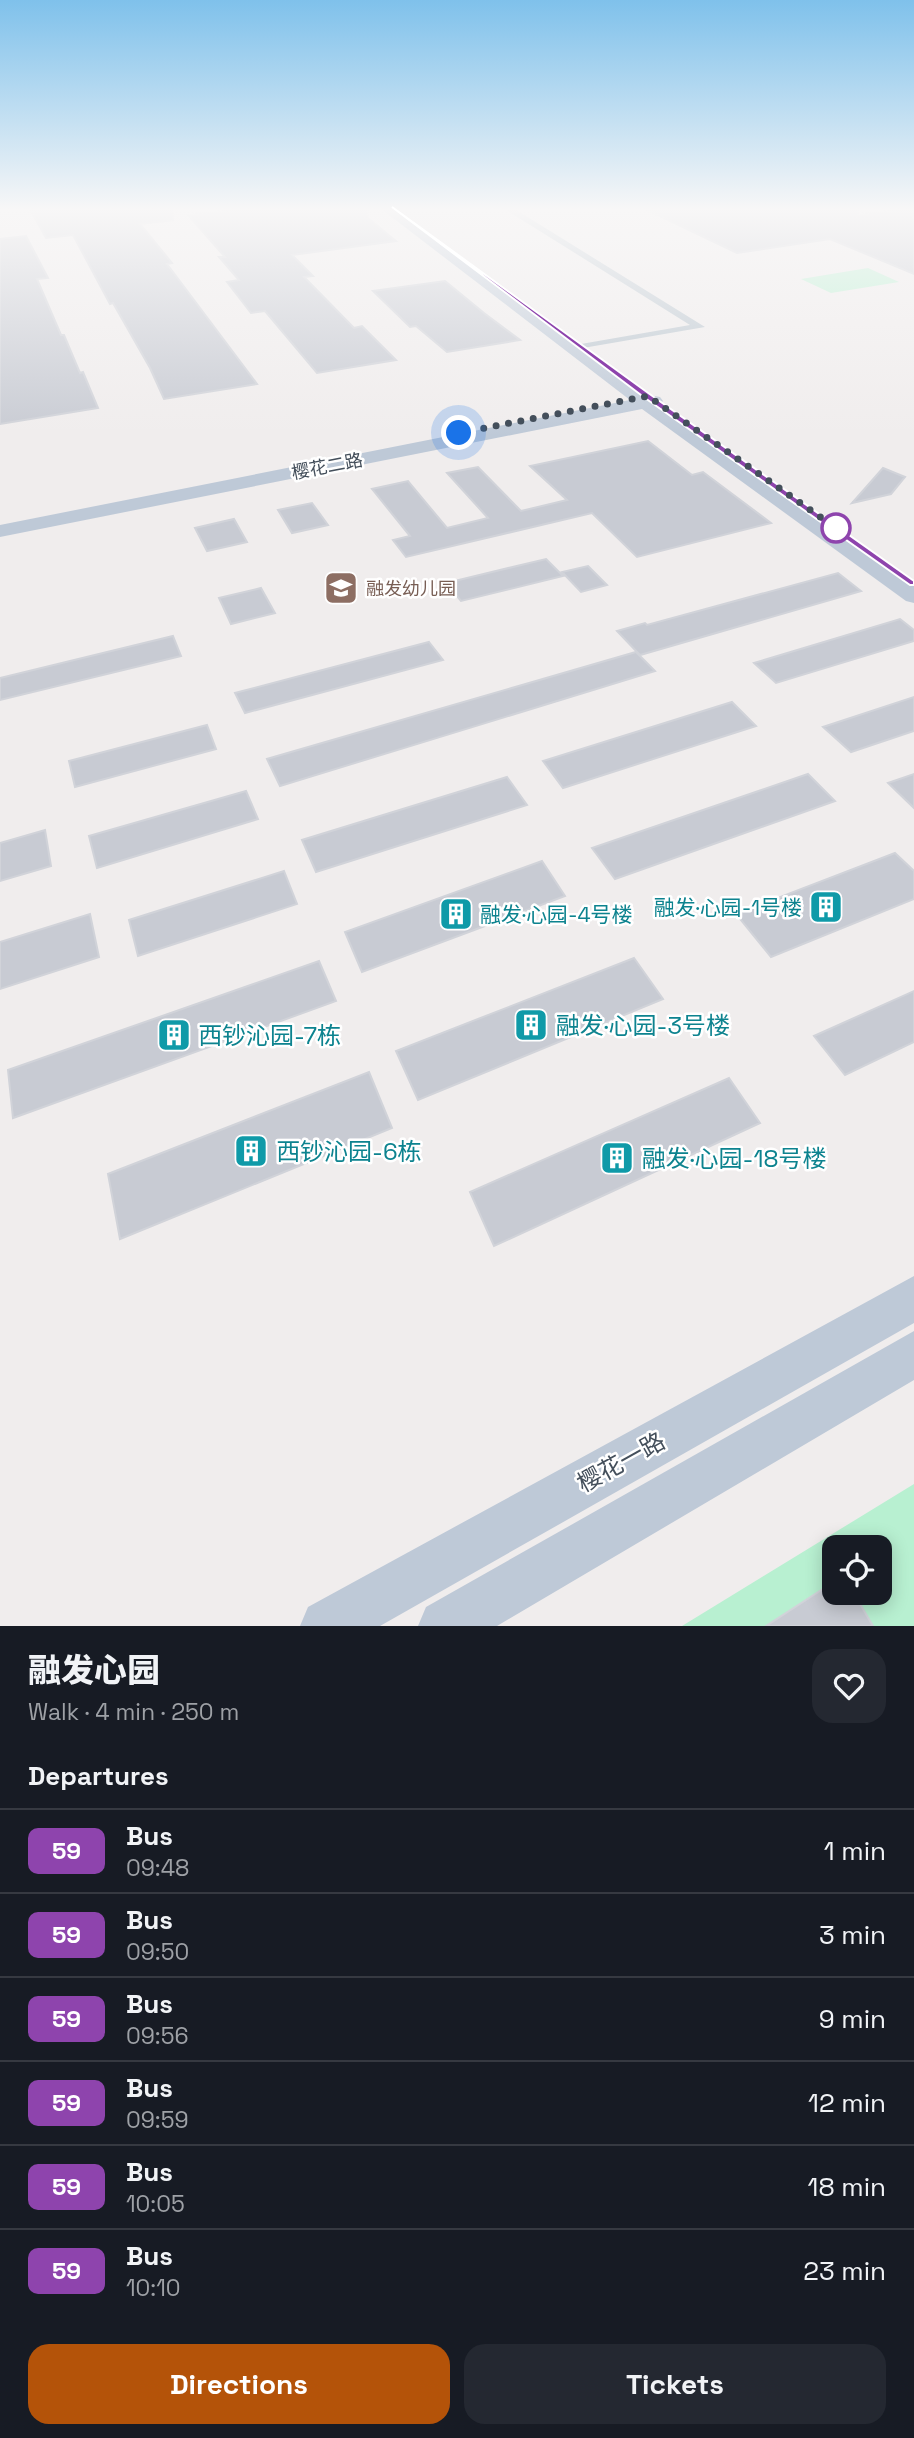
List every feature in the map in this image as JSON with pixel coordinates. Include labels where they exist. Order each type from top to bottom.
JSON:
[{"type":"street","points":[[489,284],[914,596]]},
{"type":"street","points":[[496,284],[646,400],[914,583]]},
{"type":"street","points":[[580,347],[700,327],[630,284]]},
{"type":"street","name":"樱花二路","points":[[0,523],[646,400]]},
{"type":"street","name":"樱花二路","points":[[0,531],[646,400]]},
{"type":"street","name":"樱花一路","points":[[327,1626],[914,1298]]},
{"type":"street","points":[[444,1626],[914,1353]]},
{"type":"green space","points":[[811,284],[887,284],[831,293]]},
{"type":"green space","points":[[914,1484],[914,1626],[682,1626],[822,1540],[822,1605],[892,1605],[892,1535],[831,1535]]},
{"type":"building","points":[[0,284],[39,284],[61,335],[64,335],[80,373],[83,372],[98,408],[0,424]]},
{"type":"building","points":[[99,284],[182,284],[257,384],[164,399],[150,368],[113,303],[110,304]]},
{"type":"building","points":[[228,284],[311,284],[354,328],[362,326],[396,360],[317,373],[265,311],[251,313]]},
{"type":"building","points":[[424,284],[449,284],[520,340],[447,352],[416,326],[410,327],[373,291]]},
{"type":"building","points":[[648,441],[692,475],[703,472],[771,523],[637,557],[592,513],[406,557],[393,540],[410,536],[372,489],[408,481],[447,528],[488,518],[447,473],[478,467],[521,511],[567,500],[530,466]]},
{"type":"building","points":[[883,468],[905,477],[891,494],[852,503]]},
{"type":"building","points":[[312,503],[328,525],[292,533],[278,510]]},
{"type":"building","points":[[234,519],[247,542],[207,551],[195,528]]},
{"type":"building","points":[[546,559],[563,576],[461,601],[446,583]]},
{"type":"building","points":[[588,566],[607,585],[581,592],[562,572]]},
{"type":"building","points":[[838,573],[861,591],[640,655],[617,631],[645,623],[647,625]]},
{"type":"building","points":[[261,588],[275,613],[231,624],[219,598]]},
{"type":"building","points":[[900,619],[914,630],[914,641],[776,683],[754,663]]},
{"type":"building","points":[[173,636],[181,656],[0,700],[0,678]]},
{"type":"building","points":[[429,642],[443,660],[245,713],[235,693]]},
{"type":"building","points":[[636,652],[655,671],[280,786],[267,759]]},
{"type":"building","points":[[914,697],[914,731],[851,752],[823,727]]},
{"type":"building","points":[[732,702],[756,726],[563,788],[543,761]]},
{"type":"building","points":[[207,725],[216,749],[75,787],[69,761]]},
{"type":"building","points":[[808,774],[835,801],[615,879],[592,848]]},
{"type":"building","points":[[914,774],[914,808],[888,783]]},
{"type":"building","points":[[507,777],[527,805],[316,872],[302,840]]},
{"type":"building","points":[[246,791],[258,819],[97,868],[89,836]]},
{"type":"building","points":[[45,830],[51,866],[0,881],[0,843]]},
{"type":"building","name":"融发·心园-1号楼","points":[[895,853],[914,871],[914,899],[771,957],[736,914]]},
{"type":"building","name":"融发·心园-4号楼","points":[[542,861],[565,896],[362,972],[345,932]]},
{"type":"building","points":[[284,871],[297,904],[138,956],[129,920]]},
{"type":"building","points":[[90,914],[99,957],[0,989],[0,942]]},
{"type":"building","name":"融发·心园-3号楼","points":[[634,958],[663,999],[418,1100],[396,1051]]},
{"type":"building","name":"西钞沁园-7栋","points":[[319,961],[336,1001],[13,1118],[8,1070]]},
{"type":"building","points":[[914,991],[914,1042],[845,1075],[814,1036]]},
{"type":"building","name":"西钞沁园-6栋","points":[[369,1072],[392,1128],[120,1239],[108,1174]]},
{"type":"building","name":"融发·心园-18号楼","points":[[729,1078],[760,1123],[494,1246],[470,1192]]},
{"type":"building","points":[[822,1589],[822,1605],[861,1605],[873,1626],[766,1626]]},
{"type":"bus line","name":"59","points":[[497,284],[648,396],[914,583]]},
{"type":"place","name":"融发幼儿园","points":[[341,588]]},
{"type":"place","name":"融发·心园-1号楼","points":[[826,907]]},
{"type":"place","name":"融发·心园-4号楼","points":[[456,914]]},
{"type":"place","name":"融发·心园-3号楼","points":[[531,1025]]},
{"type":"place","name":"西钞沁园-7栋","points":[[174,1035]]},
{"type":"place","name":"西钞沁园-6栋","points":[[251,1151]]},
{"type":"place","name":"融发·心园-18号楼","points":[[617,1158]]},
{"type":"route","points":[[459,433],[648,396],[836,528]]}]
